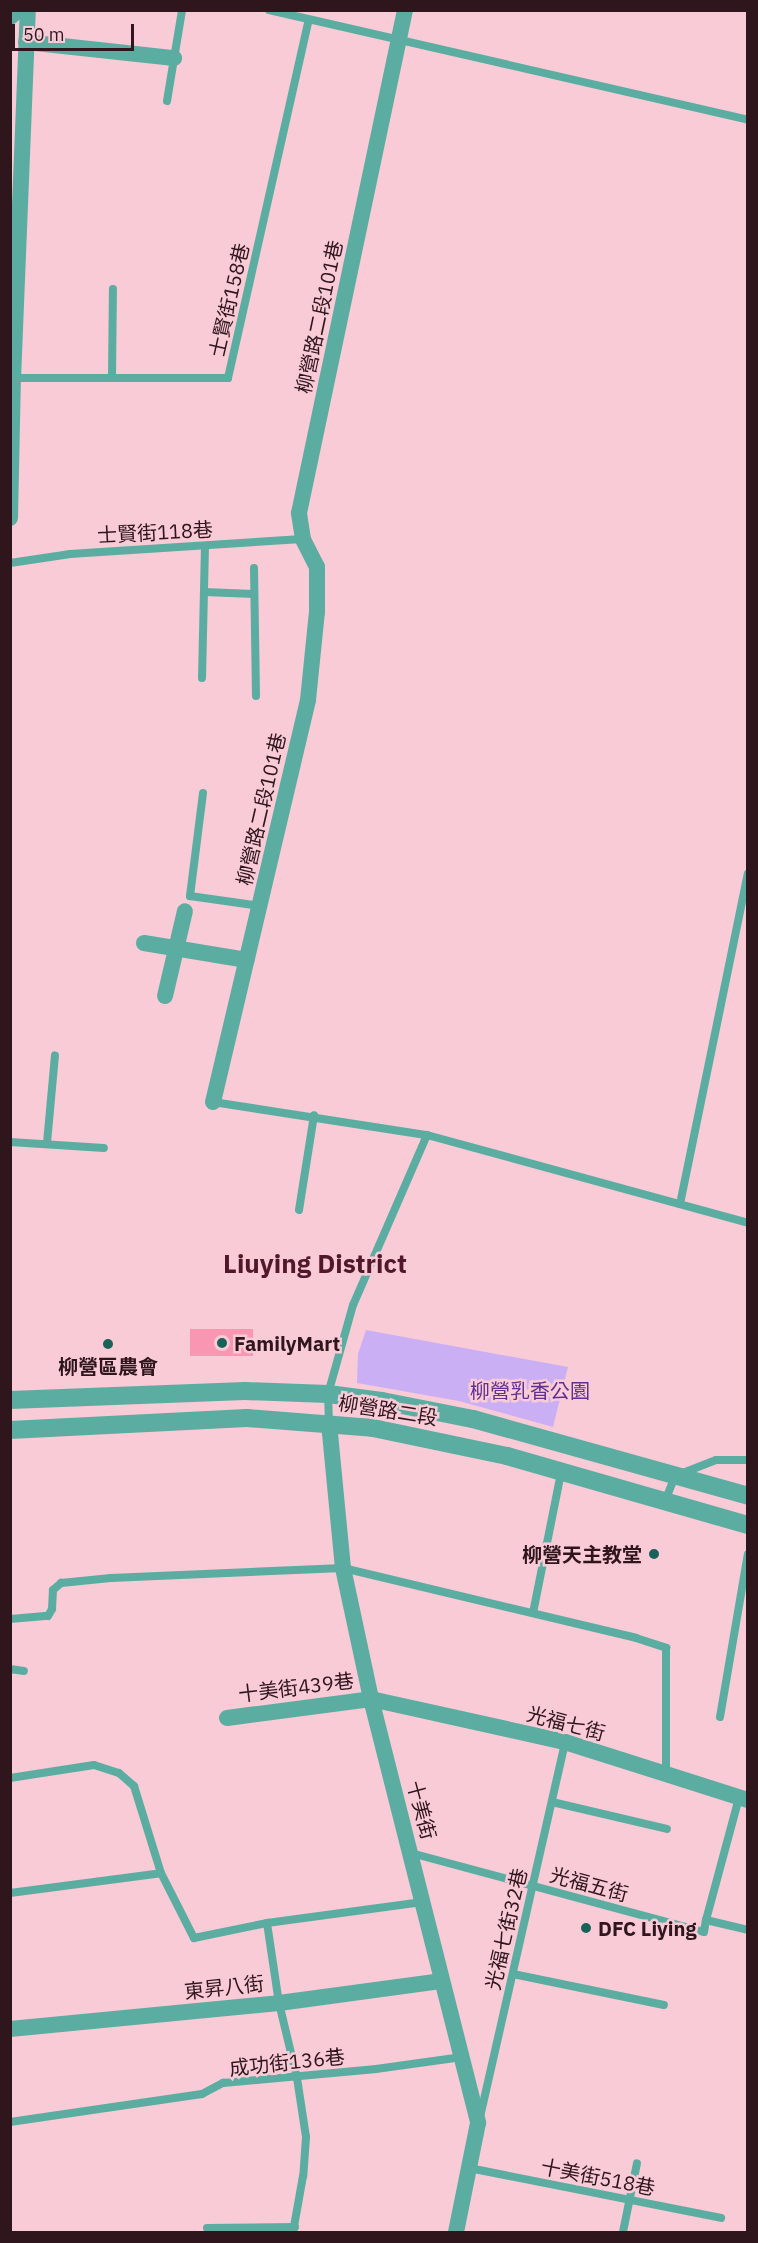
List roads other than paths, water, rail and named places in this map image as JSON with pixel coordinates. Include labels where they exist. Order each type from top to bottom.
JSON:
[{"type":"street","points":[[10,16],[17,10]]},
{"type":"street","points":[[10,518],[12,379],[28,10]]},
{"type":"street","name":"柳營路二段101巷","points":[[213,1102],[308,700],[316,612],[317,567],[303,539],[299,513],[405,10]]},
{"type":"street","points":[[26,42],[174,58]]},
{"type":"street","points":[[165,996],[185,911]]},
{"type":"street","points":[[144,943],[247,960]]},
{"type":"street","name":"柳營路二段","points":[[10,1400],[245,1391],[328,1394],[382,1401],[473,1419],[747,1497]]},
{"type":"street","name":"柳營路二段","points":[[10,1430],[247,1418],[373,1428],[469,1446],[747,1525]]},
{"type":"street","name":"十美街","points":[[329,1423],[343,1568],[371,1699],[478,2123],[456,2232]]},
{"type":"street","name":"十美街439巷","points":[[227,1718],[371,1699]]},
{"type":"street","name":"光福七街","points":[[371,1699],[565,1742],[743,1799]]},
{"type":"street","name":"東昇八街","points":[[10,2029],[279,2003],[441,1981]]},
{"type":"lane","points":[[167,101],[182,10]]},
{"type":"lane","points":[[269,10],[747,120]]},
{"type":"lane","name":"士賢街158巷","points":[[12,379],[228,378],[309,20]]},
{"type":"lane","points":[[112,378],[113,289]]},
{"type":"lane","name":"士賢街118巷","points":[[10,563],[70,554],[303,539]]},
{"type":"lane","points":[[202,678],[205,546]]},
{"type":"lane","points":[[254,568],[256,696]]},
{"type":"lane","points":[[204,592],[254,594]]},
{"type":"lane","points":[[203,793],[190,896],[260,906]]},
{"type":"lane","points":[[680,1204],[747,874]]},
{"type":"lane","points":[[47,1143],[55,1055]]},
{"type":"lane","name":"柳營路二段101巷","points":[[213,1102],[314,1115],[427,1135],[747,1223]]},
{"type":"lane","points":[[299,1210],[314,1115]]},
{"type":"lane","points":[[328,1394],[353,1305],[427,1135]]},
{"type":"lane","points":[[10,1142],[105,1148]]},
{"type":"lane","name":"十美街","points":[[328,1394],[329,1423]]},
{"type":"lane","points":[[665,1501],[675,1476],[716,1460],[747,1460]]},
{"type":"lane","points":[[533,1613],[561,1473]]},
{"type":"lane","points":[[720,1717],[747,1554]]},
{"type":"lane","points":[[10,1619],[48,1616],[53,1590],[61,1583],[111,1578],[343,1568],[533,1613],[666,1648],[666,1773]]},
{"type":"lane","points":[[10,1670],[24,1671]]},
{"type":"lane","name":"光福七街32巷","points":[[478,2123],[565,1742]]},
{"type":"lane","points":[[10,1778],[94,1765],[119,1773],[134,1786],[161,1873],[194,1938],[267,1923],[423,1902]]},
{"type":"lane","points":[[743,1799],[706,1920],[747,1930]]},
{"type":"lane","points":[[552,1802],[668,1829]]},
{"type":"lane","name":"光福五街","points":[[411,1853],[704,1932],[706,1920]]},
{"type":"lane","points":[[10,1893],[161,1873]]},
{"type":"lane","points":[[207,2228],[294,2230],[306,2138],[297,2078],[279,2003],[267,1923]]},
{"type":"lane","points":[[513,1974],[664,2005]]},
{"type":"lane","name":"成功街136巷","points":[[10,2122],[202,2094],[223,2084],[297,2078],[462,2057]]},
{"type":"lane","points":[[623,2232],[637,2163]]},
{"type":"lane","name":"十美街518巷","points":[[469,2168],[721,2218]]},
{"type":"place","name":"FamilyMart","points":[[222,1343]]},
{"type":"place","name":"柳營區農會","points":[[108,1344]]},
{"type":"place","name":"柳營天主教堂","points":[[654,1554]]},
{"type":"place","name":"DFC Liying","points":[[586,1928]]},
{"type":"district","name":"Liuying District","points":[[315,1264]]},
{"type":"park label","name":"柳營乳香公園","points":[[530,1390]]}]
